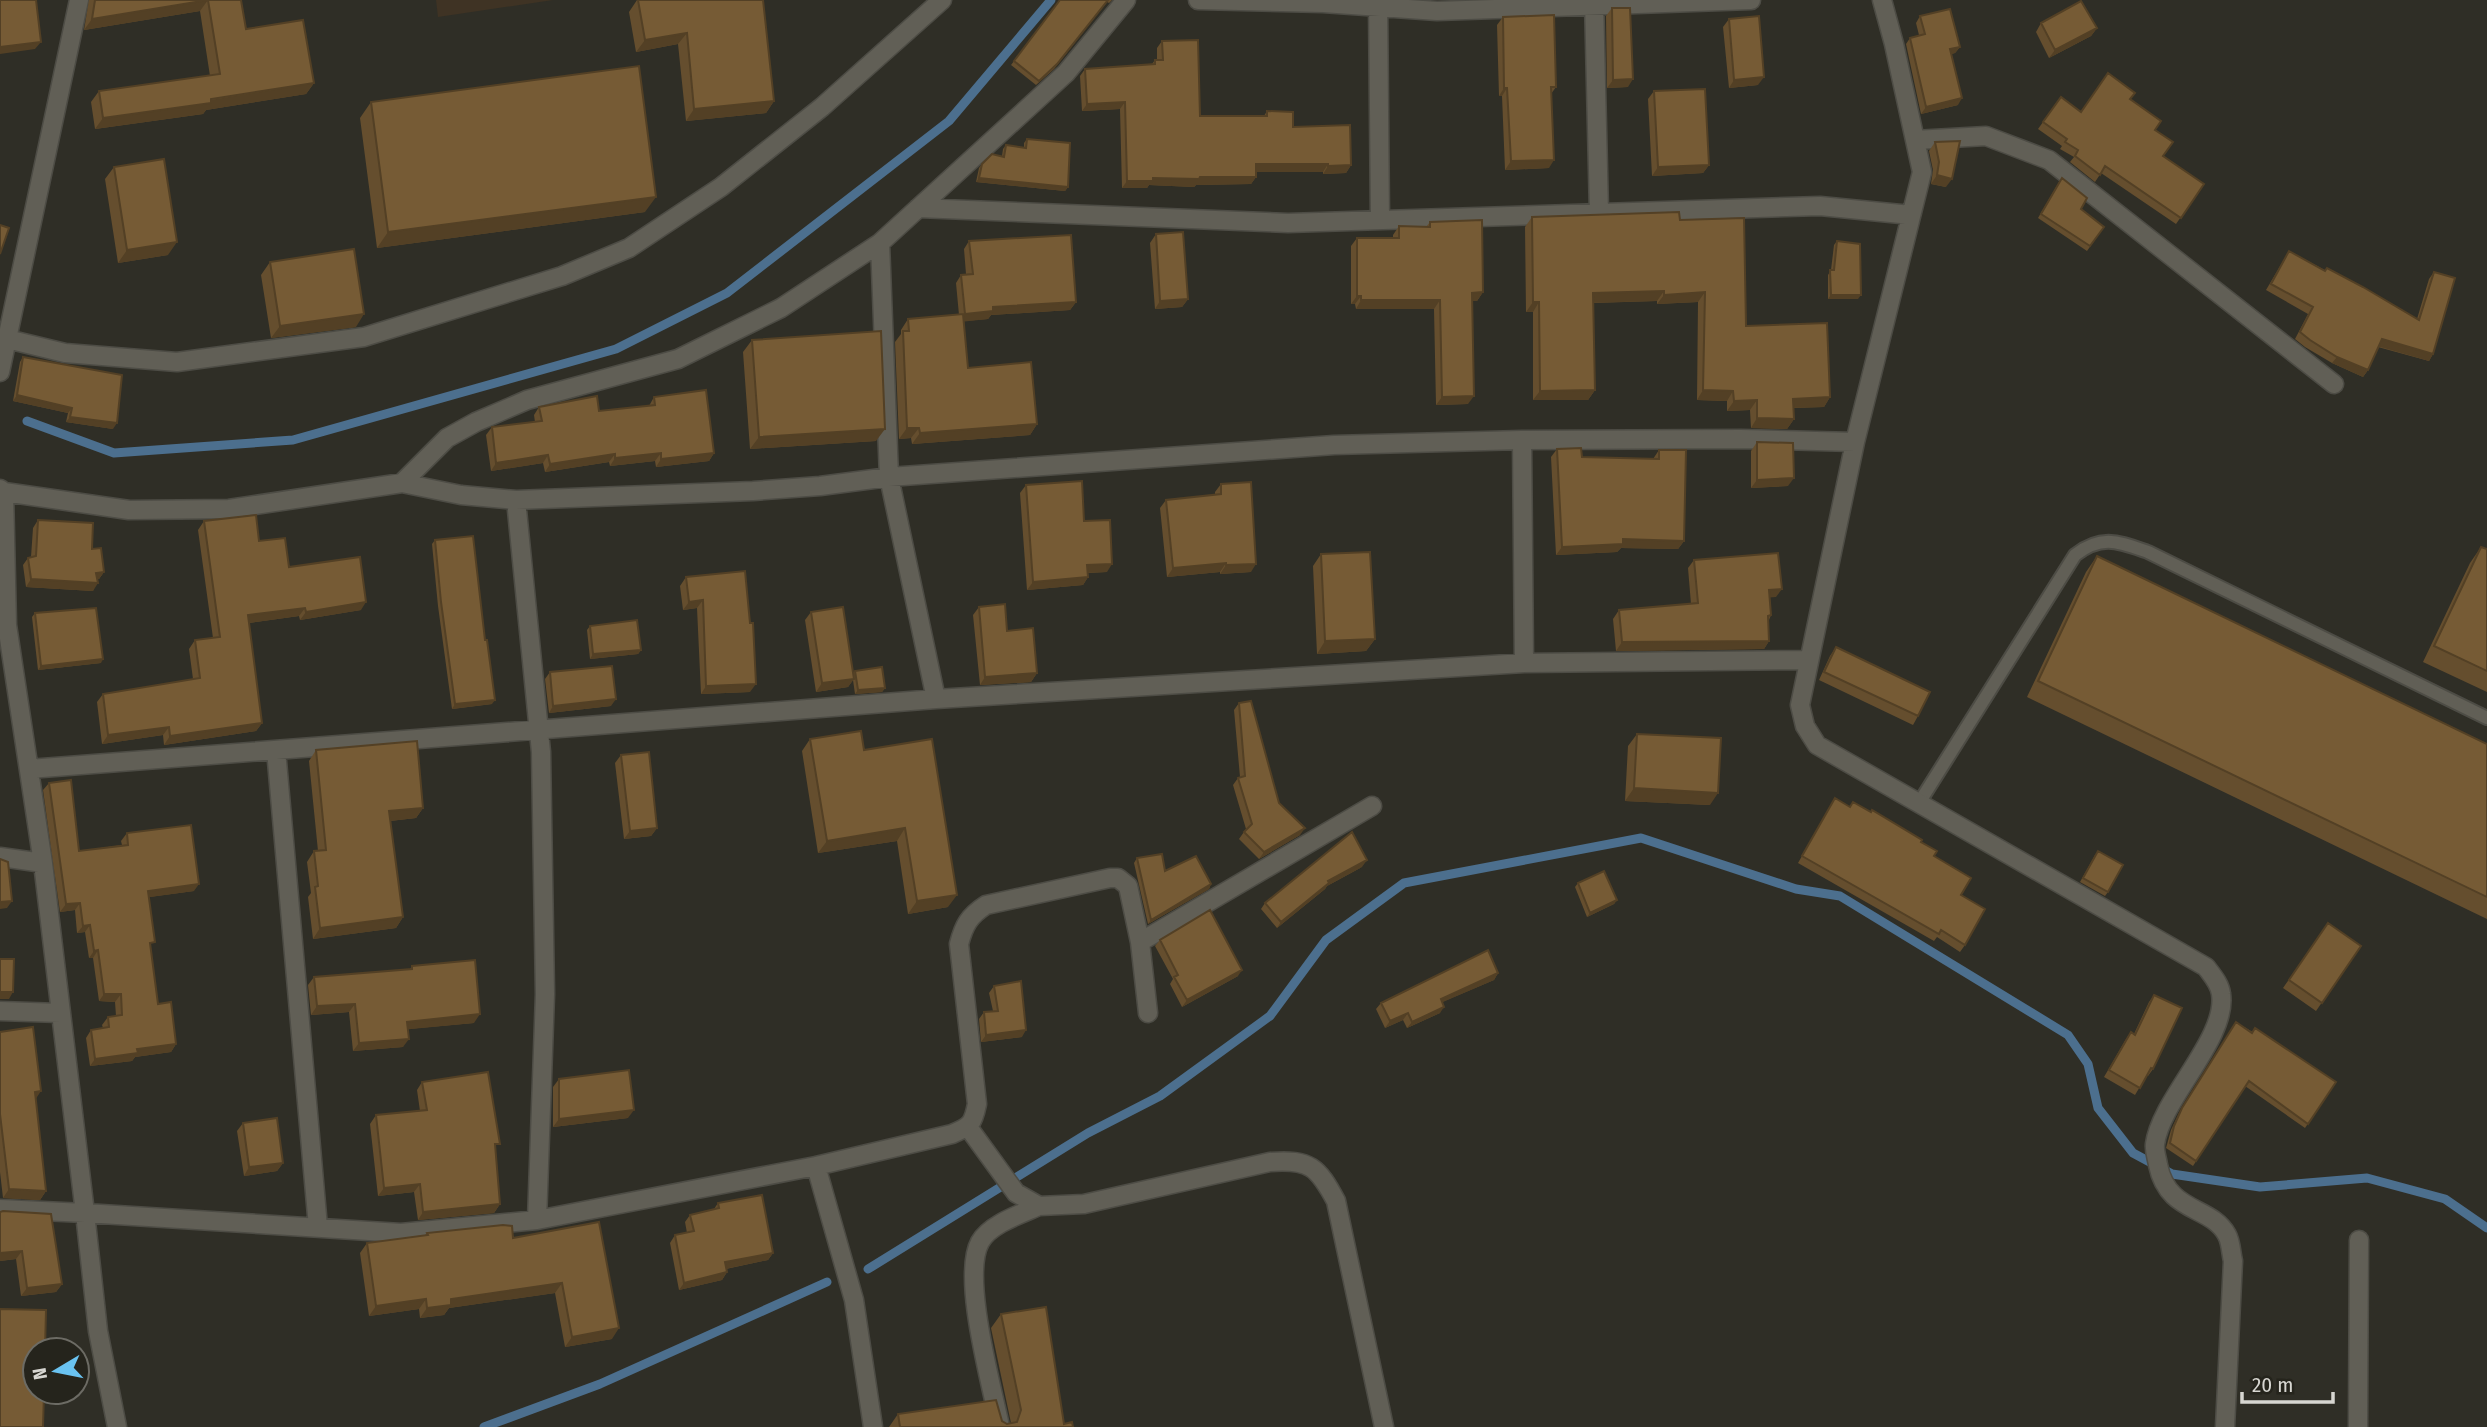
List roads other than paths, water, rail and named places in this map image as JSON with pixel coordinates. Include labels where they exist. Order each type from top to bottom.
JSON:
[{"type":"street","points":[[0,372],[79,0]]},
{"type":"street","points":[[8,339],[65,353],[177,362],[364,337],[562,276],[629,248],[721,187],[822,107],[942,0]]},
{"type":"street","points":[[402,483],[447,439],[476,422],[527,400],[678,359],[781,308],[880,243],[1066,73],[1126,0]]},
{"type":"street","points":[[1198,0],[1378,4],[1437,11],[1594,3],[1751,0]]},
{"type":"street","points":[[1882,0],[1922,172],[1855,442],[1800,705],[1805,726],[1817,745],[2206,967],[2216,980],[2221,994],[2221,1017],[2160,1127],[2155,1148],[2161,1179],[2179,1201],[2214,1222],[2227,1234],[2233,1261],[2225,1427]]},
{"type":"street","points":[[1594,3],[1599,213]]},
{"type":"street","points":[[1378,4],[1380,220]]},
{"type":"street","points":[[1915,140],[1986,136],[2049,160],[2334,384]]},
{"type":"street","points":[[918,208],[1288,223],[1820,206],[1911,215]]},
{"type":"street","points":[[880,243],[889,477],[936,699]]},
{"type":"street","points":[[117,1427],[98,1331],[43,863],[3,625],[2,490],[129,510],[229,509],[402,483],[461,495],[516,500],[753,491],[889,477],[1334,445],[1522,440],[1741,439],[1855,442]]},
{"type":"street","points":[[1522,440],[1524,663]]},
{"type":"street","points":[[516,500],[540,730],[545,993],[537,1220]]},
{"type":"street","points":[[29,769],[936,699],[1524,663],[1809,660]]},
{"type":"street","points":[[276,750],[318,1227]]},
{"type":"street","points":[[1140,942],[1372,806]]},
{"type":"street","points":[[0,857],[43,863]]},
{"type":"street","points":[[0,1209],[401,1233],[537,1220],[816,1166],[952,1134],[968,1128],[974,1119],[977,1104],[959,944],[964,925],[972,914],[986,905],[1110,878],[1118,878],[1128,886],[1140,942],[1148,1013]]},
{"type":"street","points":[[0,1012],[60,1013]]},
{"type":"street","points":[[968,1128],[1016,1194],[1039,1206]]},
{"type":"street","points":[[1000,1427],[977,1312],[974,1280],[976,1255],[981,1240],[995,1228],[1039,1206],[1084,1204],[1270,1162],[1292,1160],[1312,1165],[1325,1179],[1336,1201],[1384,1427]]},
{"type":"street","points":[[816,1166],[853,1300],[873,1427]]},
{"type":"street","points":[[2358,1427],[2359,1240]]},
{"type":"lane","points":[[1919,803],[2075,555],[2102,542],[2119,542],[2148,552],[2487,718]]},
{"type":"waterway","points":[[27,421],[114,453],[293,440],[616,349],[727,293],[949,121],[1051,0]]},
{"type":"waterway","points":[[868,1269],[1088,1133],[1160,1096],[1270,1016],[1326,940],[1404,883],[1641,838],[1796,889],[1840,896],[2068,1035],[2088,1064],[2098,1108],[2133,1153],[2172,1174],[2260,1187],[2367,1178],[2445,1199],[2487,1228]]},
{"type":"waterway","points":[[484,1427],[600,1384],[827,1282]]}]
